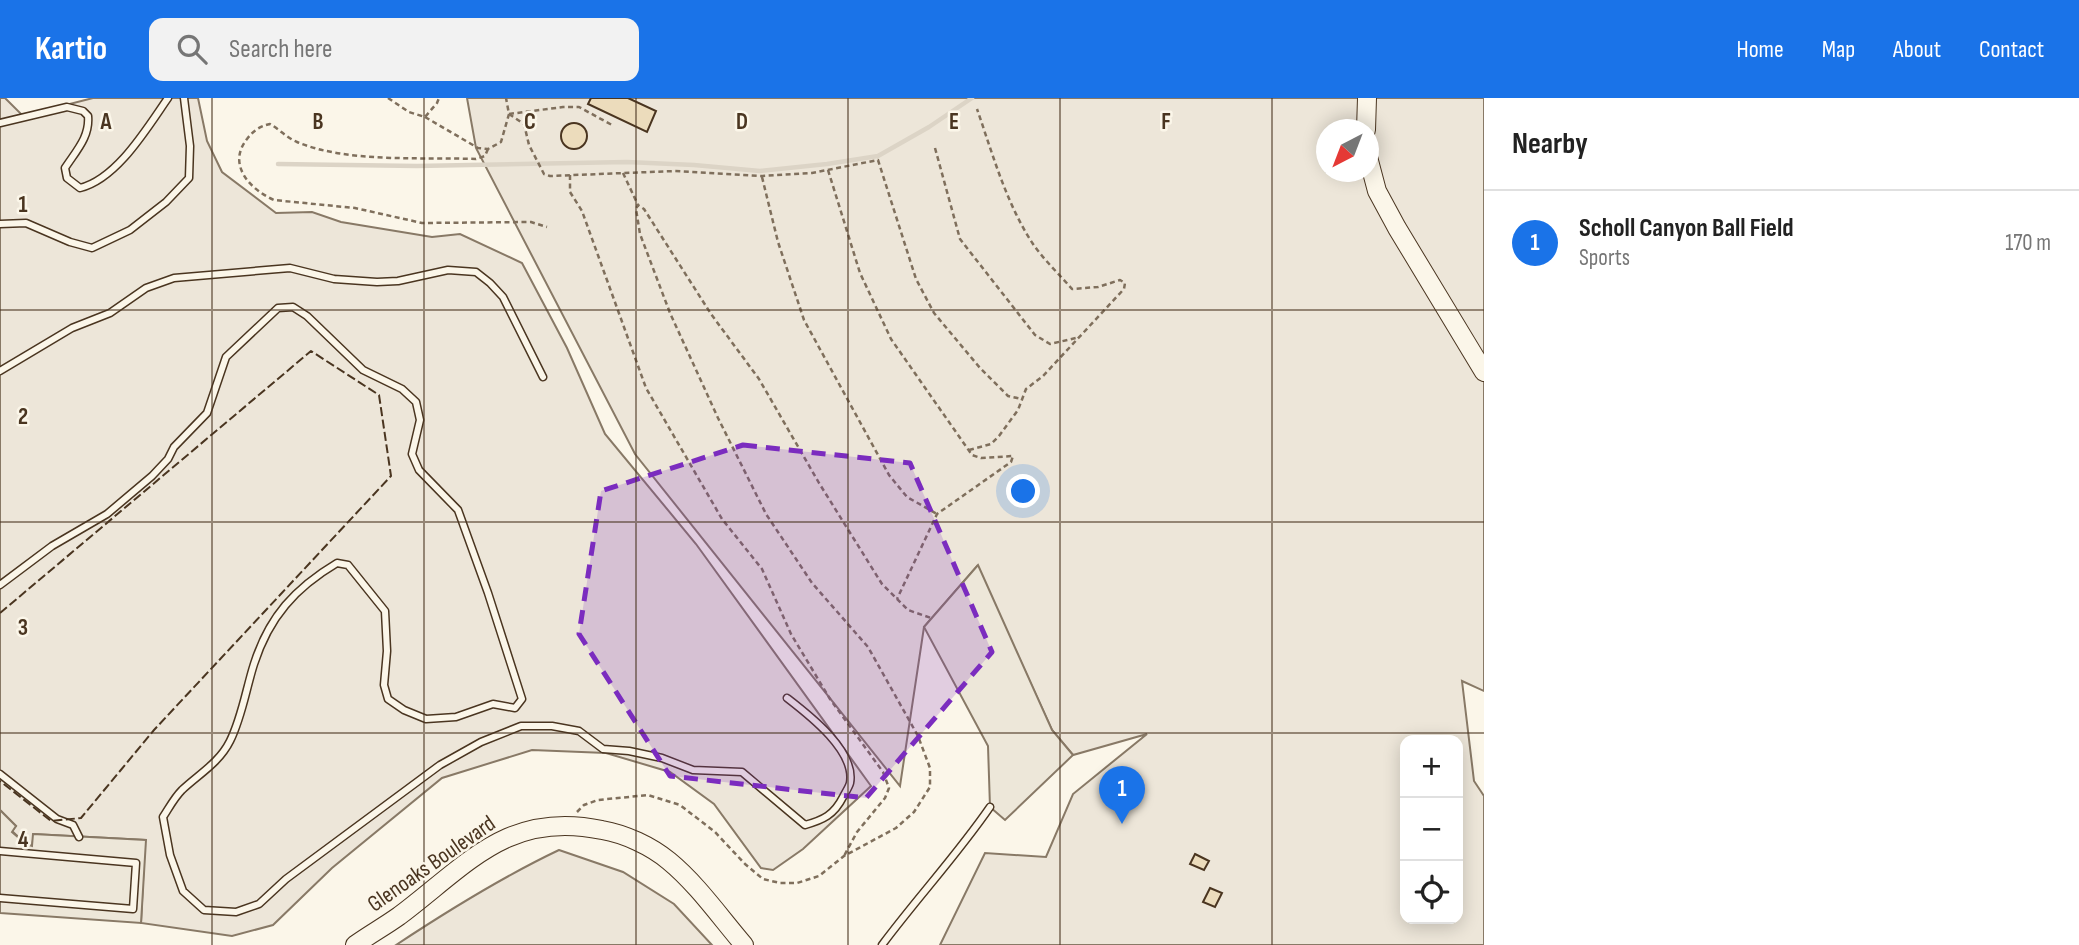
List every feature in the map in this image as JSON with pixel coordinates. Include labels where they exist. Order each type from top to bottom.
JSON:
[{"type":"street","points":[[1366,119],[1367,98]]},
{"type":"street","points":[[1375,182],[1397,228],[1484,372]]},
{"type":"street","name":"Glenoaks Boulevard","points":[[355,945],[399,916],[459,867],[498,842],[524,830],[564,825],[580,825],[614,832],[669,861],[744,945]]},
{"type":"lane","points":[[0,123],[67,107],[83,111],[88,116],[89,128],[65,168],[66,178],[80,188],[91,186],[112,171],[168,98]]},
{"type":"lane","points":[[0,224],[26,223],[70,242],[92,248],[130,230],[166,202],[189,178],[190,146],[184,98]]},
{"type":"lane","points":[[0,371],[72,328],[110,313],[146,288],[174,278],[290,268],[334,279],[377,282],[398,281],[448,270],[476,272],[503,297],[543,377]]},
{"type":"lane","points":[[0,585],[52,546],[107,514],[152,475],[168,459],[174,447],[207,413],[226,357],[278,308],[293,307],[307,316],[363,370],[402,389],[416,402],[421,420],[412,454],[419,470],[458,510],[522,699],[515,708],[493,704],[456,717],[426,719],[404,710],[388,699],[384,685],[387,651],[385,611],[348,565],[337,563],[327,569],[289,598],[273,621],[255,662],[230,741],[216,761],[180,792],[163,817],[170,855],[183,891],[204,910],[236,912],[259,904],[286,879],[440,765],[481,742],[521,726],[552,726],[579,731],[603,749],[662,758],[693,770],[742,772],[805,825],[826,819],[841,802],[850,783],[850,769],[841,748],[809,715],[787,698]]},
{"type":"lane","points":[[0,774],[57,819],[73,825],[79,836]]},
{"type":"lane","points":[[882,945],[922,892],[968,839],[990,807]]},
{"type":"lane","points":[[0,851],[136,863],[133,909],[0,898]]},
{"type":"path","points":[[388,98],[478,148],[488,149],[500,142],[509,114],[506,98]]},
{"type":"path","points":[[425,117],[439,98]]},
{"type":"path","points":[[509,114],[579,107],[612,125]]},
{"type":"path","points":[[969,450],[991,444],[1018,410],[1026,389],[1043,376],[1124,289],[1125,283],[1120,280],[1098,287],[1072,289],[1041,254],[1017,216],[977,109]]},
{"type":"path","points":[[509,114],[524,124],[528,145],[544,174],[675,171],[762,176],[828,170],[878,160],[916,279],[934,313],[998,387],[1008,396],[1022,400]]},
{"type":"path","points":[[488,149],[485,156],[476,159],[342,153],[310,147],[293,140],[270,124],[261,126],[250,135],[237,157],[239,168],[249,182],[263,196],[274,200],[355,208],[422,223],[531,222],[547,227]]},
{"type":"path","points":[[934,148],[960,239],[978,264],[1035,335],[1050,344],[1079,337]]},
{"type":"path","points":[[828,170],[860,273],[891,339],[972,455],[981,458],[1013,456],[1012,462],[937,514],[897,599]]},
{"type":"path","points":[[623,172],[638,205],[645,209],[710,314],[759,379],[818,483],[882,584],[908,610],[932,618]]},
{"type":"path","points":[[570,174],[570,192],[582,211],[646,388],[722,519],[762,569],[791,634],[830,699],[883,772],[889,788],[885,798],[857,832],[844,856]]},
{"type":"path","points":[[762,176],[778,242],[804,320],[890,475],[907,497],[937,514]]},
{"type":"path","points":[[564,825],[584,805],[598,800],[648,795],[680,805],[715,832],[763,879],[797,883],[819,876],[844,856],[896,828],[914,812],[930,788],[930,768],[918,736],[868,647],[812,583],[766,514],[670,313],[640,234],[636,209],[638,205]]},
{"type":"highlighted area","points":[[743,445],[910,463],[992,652],[866,798],[670,776],[579,634],[601,491]]},
{"type":"shaded area","points":[[0,98],[5,98],[23,116],[93,98],[198,98],[207,141],[222,172],[276,213],[312,212],[341,222],[432,237],[460,234],[522,263],[567,348],[605,434],[696,544],[871,786],[803,849],[773,870],[761,868],[714,804],[670,772],[606,753],[532,750],[442,778],[332,868],[273,925],[232,936],[141,923],[145,840],[34,834],[32,846],[26,844],[12,831],[16,826],[0,810]]},
{"type":"shaded area","points":[[467,98],[1484,98],[1484,691],[1462,681],[1474,781],[1484,796],[1484,945],[940,945],[985,853],[1046,857],[1073,794],[1147,734],[1073,755],[1052,730],[977,566],[924,627],[900,786],[635,454],[476,148]]},
{"type":"shaded area","points":[[978,565],[1052,730],[1073,755],[1005,820],[990,807],[988,746],[924,627]]},
{"type":"shaded area","points":[[0,810],[16,826],[12,832],[32,846],[33,834],[146,840],[141,923],[0,913]]},
{"type":"shaded area","points":[[559,850],[623,872],[674,904],[712,945],[396,945],[476,894]]},
{"type":"building","points":[[591,98],[628,98],[656,111],[647,132],[588,104]]},
{"type":"building","points":[[574,123],[583,127],[587,136],[583,145],[574,149],[565,145],[561,136],[565,127]]},
{"type":"building","points":[[1195,854],[1209,861],[1204,870],[1190,864]]},
{"type":"building","points":[[1210,888],[1222,893],[1215,907],[1203,902]]},
{"type":"waterway","points":[[278,164],[417,166],[627,162],[760,171],[878,156],[929,127],[972,98]]},
{"type":"fence","points":[[0,613],[311,351],[379,395],[391,476],[154,730],[81,818],[51,821],[0,781]]},
{"type":"place","name":"Scholl Canyon Ball Field","points":[[1122,824]]}]
